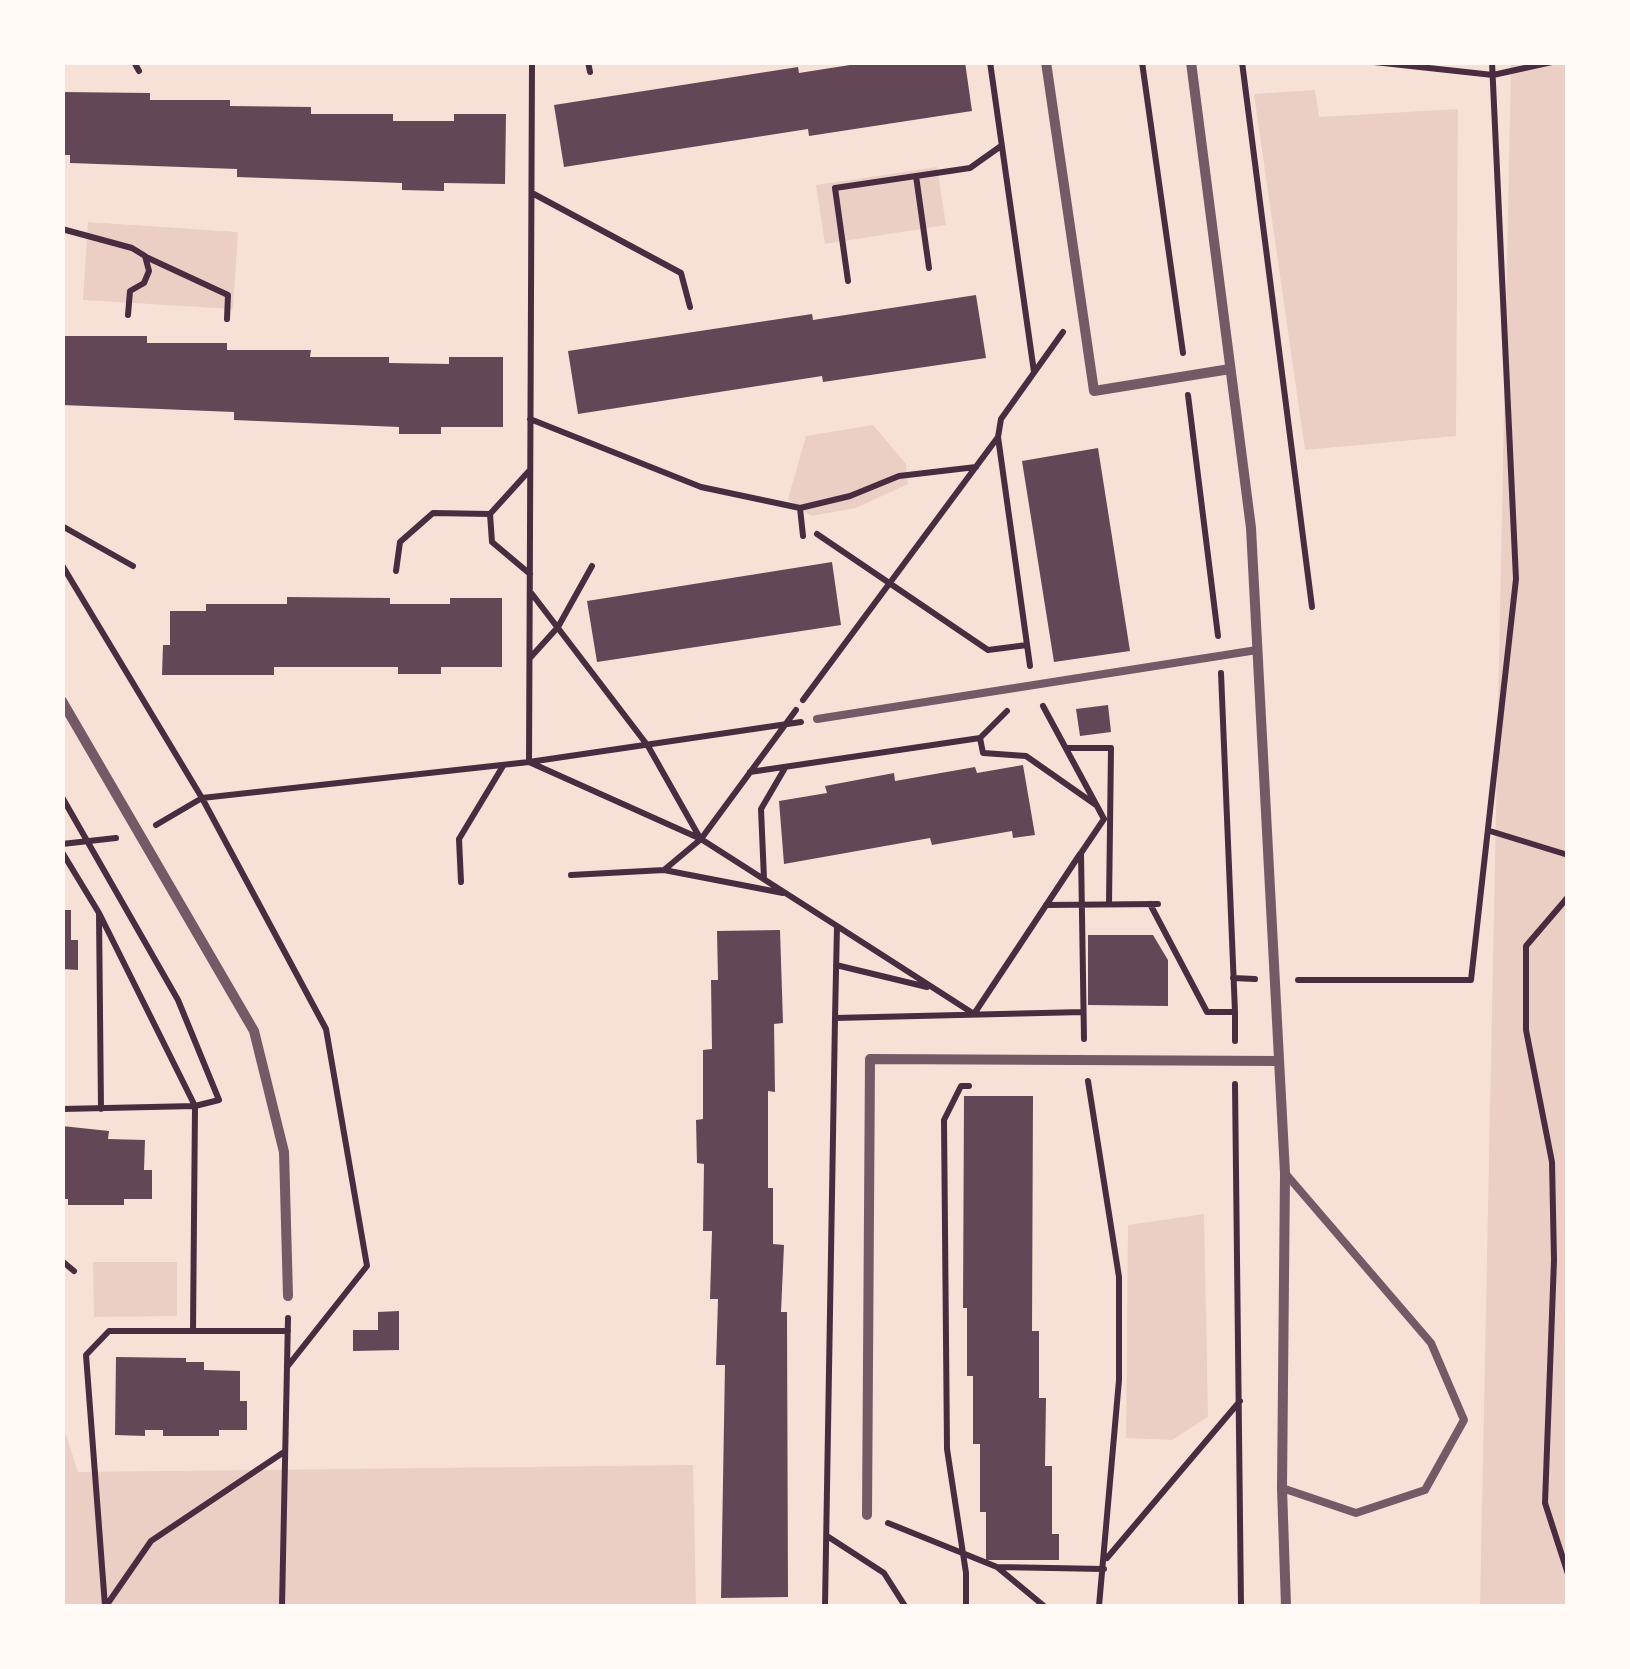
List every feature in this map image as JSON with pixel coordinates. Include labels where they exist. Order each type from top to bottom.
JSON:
[{"type":"street","points":[[1046,62],[1094,391],[1230,369]]},
{"type":"street","points":[[1191,62],[1250,528],[1285,1173],[1282,1488],[1286,1606]]},
{"type":"street","points":[[62,701],[254,1032],[284,1152],[288,1296]]},
{"type":"street","points":[[867,1515],[870,1058],[1279,1061]]},
{"type":"lane","points":[[817,719],[1257,650]]},
{"type":"lane","points":[[1282,1488],[1356,1513],[1425,1490],[1464,1420],[1432,1342],[1285,1173]]},
{"type":"path","points":[[134,62],[139,71]]},
{"type":"path","points":[[529,762],[532,62]]},
{"type":"path","points":[[588,62],[590,72]]},
{"type":"path","points":[[990,62],[1034,373]]},
{"type":"path","points":[[1142,62],[1220,655],[1235,1012],[1241,1606]]},
{"type":"path","points":[[1242,62],[1312,607]]},
{"type":"path","points":[[1374,62],[1493,75],[1552,62]]},
{"type":"path","points":[[1233,978],[1471,980],[1516,579],[1492,62]]},
{"type":"path","points":[[848,281],[835,188],[970,168],[1002,145]]},
{"type":"path","points":[[916,176],[929,268]]},
{"type":"path","points":[[532,193],[681,273],[690,307]]},
{"type":"path","points":[[62,228],[132,248],[228,294],[227,319]]},
{"type":"path","points":[[128,315],[130,292],[144,283],[149,270],[144,256]]},
{"type":"path","points":[[1082,307],[1001,419],[998,437],[1032,684],[1107,819]]},
{"type":"path","points":[[530,419],[701,486],[800,508],[850,496],[899,476],[976,468]]},
{"type":"path","points":[[664,870],[701,839],[998,437]]},
{"type":"path","points":[[530,470],[490,514],[492,542],[530,574]]},
{"type":"path","points":[[800,508],[804,536]]},
{"type":"path","points":[[396,571],[400,542],[433,513],[490,514]]},
{"type":"path","points":[[62,526],[133,566]]},
{"type":"path","points":[[817,534],[988,650],[1027,645]]},
{"type":"path","points":[[62,565],[202,798],[326,1029],[367,1266],[287,1367]]},
{"type":"path","points":[[530,659],[558,627],[592,566]]},
{"type":"path","points":[[530,592],[648,746],[701,839]]},
{"type":"path","points":[[750,772],[980,738],[1032,684]]},
{"type":"path","points":[[62,844],[140,834],[202,798],[529,762],[817,719]]},
{"type":"path","points":[[980,738],[983,752],[1026,756],[1098,807]]},
{"type":"path","points":[[1066,748],[1112,748],[1107,819],[1110,904]]},
{"type":"path","points":[[529,762],[701,839],[974,1014]]},
{"type":"path","points":[[461,882],[459,839],[504,765]]},
{"type":"path","points":[[764,879],[761,809],[785,767]]},
{"type":"path","points":[[62,797],[178,1000],[219,1100],[196,1106],[62,1109]]},
{"type":"path","points":[[974,1014],[1080,853],[1107,819]]},
{"type":"path","points":[[1490,831],[1568,855]]},
{"type":"path","points":[[62,852],[99,913],[196,1106],[194,1332]]},
{"type":"path","points":[[1080,853],[1084,1060],[1119,1277],[1119,1380],[1106,1558],[1098,1606]]},
{"type":"path","points":[[571,875],[664,870],[788,894]]},
{"type":"path","points":[[1568,897],[1526,946],[1526,1030],[1552,1162],[1554,1260],[1545,1503],[1568,1574]]},
{"type":"path","points":[[1046,905],[1154,904],[1207,1012],[1235,1012]]},
{"type":"path","points":[[99,913],[101,1108]]},
{"type":"path","points":[[825,1606],[838,926]]},
{"type":"path","points":[[836,965],[936,990]]},
{"type":"path","points":[[835,1018],[1083,1012]]},
{"type":"path","points":[[1217,1083],[1235,1083]]},
{"type":"path","points":[[1070,1084],[1107,1084]]},
{"type":"path","points":[[966,1606],[963,1550],[947,1449],[944,1120],[961,1086],[980,1086]]},
{"type":"path","points":[[62,1261],[74,1271]]},
{"type":"path","points":[[282,1606],[288,1296]]},
{"type":"path","points":[[106,1606],[86,1356],[110,1332],[288,1332]]},
{"type":"path","points":[[1106,1558],[1240,1401]]},
{"type":"path","points":[[106,1606],[151,1541],[285,1452]]},
{"type":"path","points":[[867,1515],[963,1550],[997,1567],[1044,1606]]},
{"type":"path","points":[[826,1536],[884,1573],[905,1606]]},
{"type":"path","points":[[997,1567],[1104,1569]]},
{"type":"shaded area","points":[[1511,63],[1567,63],[1567,1606],[1480,1606]]},
{"type":"shaded area","points":[[1315,90],[1319,117],[1458,109],[1456,436],[1305,450],[1254,94]]},
{"type":"shaded area","points":[[937,167],[946,225],[825,244],[816,185]]},
{"type":"shaded area","points":[[88,222],[238,232],[233,309],[83,300]]},
{"type":"shaded area","points":[[873,425],[906,464],[908,484],[856,508],[811,516],[788,499],[806,436]]},
{"type":"shaded area","points":[[1204,1214],[1208,1417],[1172,1440],[1126,1438],[1128,1225]]},
{"type":"shaded area","points":[[93,1262],[177,1262],[177,1316],[94,1317]]},
{"type":"shaded area","points":[[62,1422],[78,1472],[693,1465],[696,1606],[63,1606]]},
{"type":"building","points":[[869,62],[965,62],[972,111],[809,136],[808,129],[564,167],[554,105],[798,67],[799,73]]},
{"type":"building","points":[[62,92],[150,93],[150,100],[230,100],[230,106],[311,107],[311,114],[393,114],[393,121],[454,121],[454,114],[506,114],[505,184],[444,183],[444,191],[402,190],[402,183],[237,177],[237,169],[70,163],[70,155],[62,155]]},
{"type":"building","points":[[976,295],[986,358],[823,382],[822,376],[578,414],[568,351],[812,314],[813,320]]},
{"type":"building","points":[[62,336],[147,336],[147,343],[227,343],[227,350],[311,350],[310,357],[389,357],[389,363],[449,364],[449,357],[503,357],[503,427],[441,427],[441,434],[399,434],[399,427],[234,420],[234,412],[62,405]]},
{"type":"building","points":[[1098,448],[1130,651],[1054,662],[1022,461]]},
{"type":"building","points":[[832,562],[841,625],[597,662],[587,601]]},
{"type":"building","points":[[287,597],[390,598],[390,604],[450,604],[450,598],[502,598],[502,667],[441,667],[441,674],[398,674],[398,667],[274,667],[274,675],[162,675],[163,645],[170,645],[170,611],[206,611],[206,604],[287,604]]},
{"type":"building","points":[[1108,705],[1111,732],[1080,736],[1076,709]]},
{"type":"building","points":[[1023,765],[1035,835],[1013,838],[1012,831],[932,845],[930,838],[784,864],[779,801],[827,793],[825,786],[894,773],[895,781],[975,767],[977,773]]},
{"type":"building","points":[[62,910],[71,910],[71,940],[78,940],[78,970],[62,969]]},
{"type":"building","points":[[780,930],[783,1023],[774,1024],[775,1092],[768,1091],[768,1188],[773,1188],[773,1244],[784,1245],[781,1312],[787,1312],[788,1597],[721,1598],[725,1365],[716,1365],[718,1299],[710,1299],[712,1231],[703,1231],[704,1164],[697,1163],[696,1120],[703,1119],[703,1050],[712,1049],[711,980],[718,980],[717,931]]},
{"type":"building","points":[[1088,935],[1153,935],[1168,960],[1168,1006],[1088,1005]]},
{"type":"building","points":[[964,1096],[1033,1096],[1032,1331],[1039,1331],[1039,1398],[1046,1398],[1045,1466],[1052,1466],[1052,1534],[1059,1534],[1059,1560],[986,1560],[986,1512],[980,1512],[980,1444],[973,1444],[973,1376],[967,1376],[967,1308],[963,1308]]},
{"type":"building","points":[[62,1126],[109,1131],[108,1139],[145,1140],[144,1170],[152,1170],[152,1199],[124,1199],[124,1205],[68,1205],[68,1199],[62,1199]]},
{"type":"building","points":[[399,1311],[399,1350],[353,1351],[353,1330],[378,1330],[378,1312]]},
{"type":"building","points":[[116,1357],[186,1358],[186,1362],[204,1362],[204,1370],[240,1371],[240,1401],[247,1401],[247,1430],[219,1430],[219,1436],[163,1436],[163,1430],[145,1430],[145,1436],[115,1435]]}]
